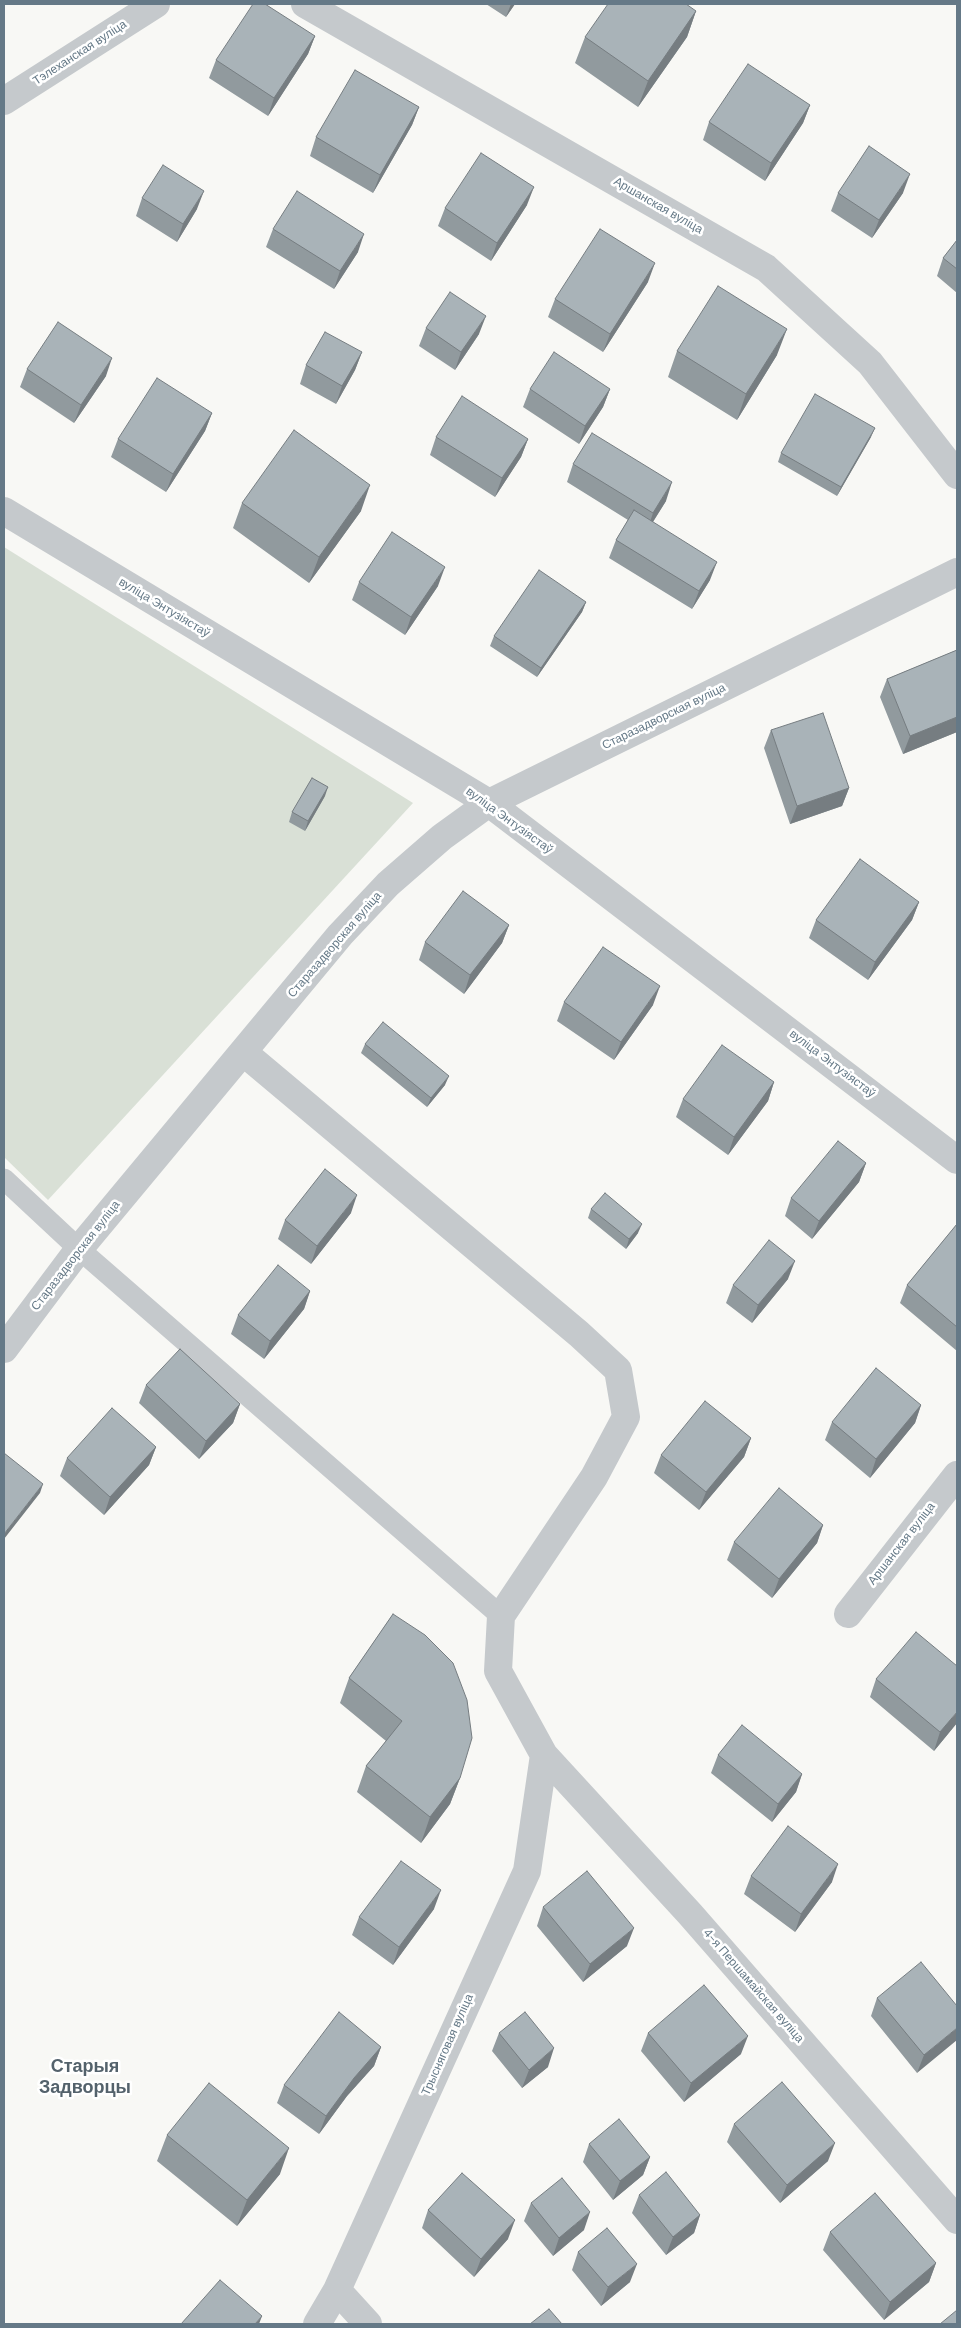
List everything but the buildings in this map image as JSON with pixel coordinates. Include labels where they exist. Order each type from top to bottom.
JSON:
[{"type":"street","name":"Тэлеханская вуліца","points":[[4,101],[156,4]]},
{"type":"street","name":"Аршанская вуліца","points":[[305,4],[766,268],[870,363],[957,475]]},
{"type":"street","name":"вуліца Энтузіястаў","points":[[4,511],[489,804],[957,1160]]},
{"type":"street","name":"Старазадворская вуліца","points":[[4,1349],[78,1249],[340,935],[388,884],[442,837],[489,804],[957,572]]},
{"type":"street","points":[[243,1052],[579,1334],[618,1370],[626,1417],[594,1477],[501,1616]]},
{"type":"street","name":"Аршанская вуліца","points":[[848,1614],[957,1475]]},
{"type":"street","name":"4-я Першамайская вуліца","points":[[501,1616],[498,1671],[544,1755],[690,1914],[957,2220]]},
{"type":"street","name":"Трысняговая вуліца","points":[[317,2324],[337,2290],[527,1871],[544,1755]]},
{"type":"street","points":[[337,2290],[368,2324]]},
{"type":"lane","points":[[4,1178],[78,1249],[501,1616]]},
{"type":"shaded area","points":[[4,547],[413,803],[48,1200],[4,1157]]},
{"type":"district","name":"Старыя Задворцы","points":[[85,2077]]}]
